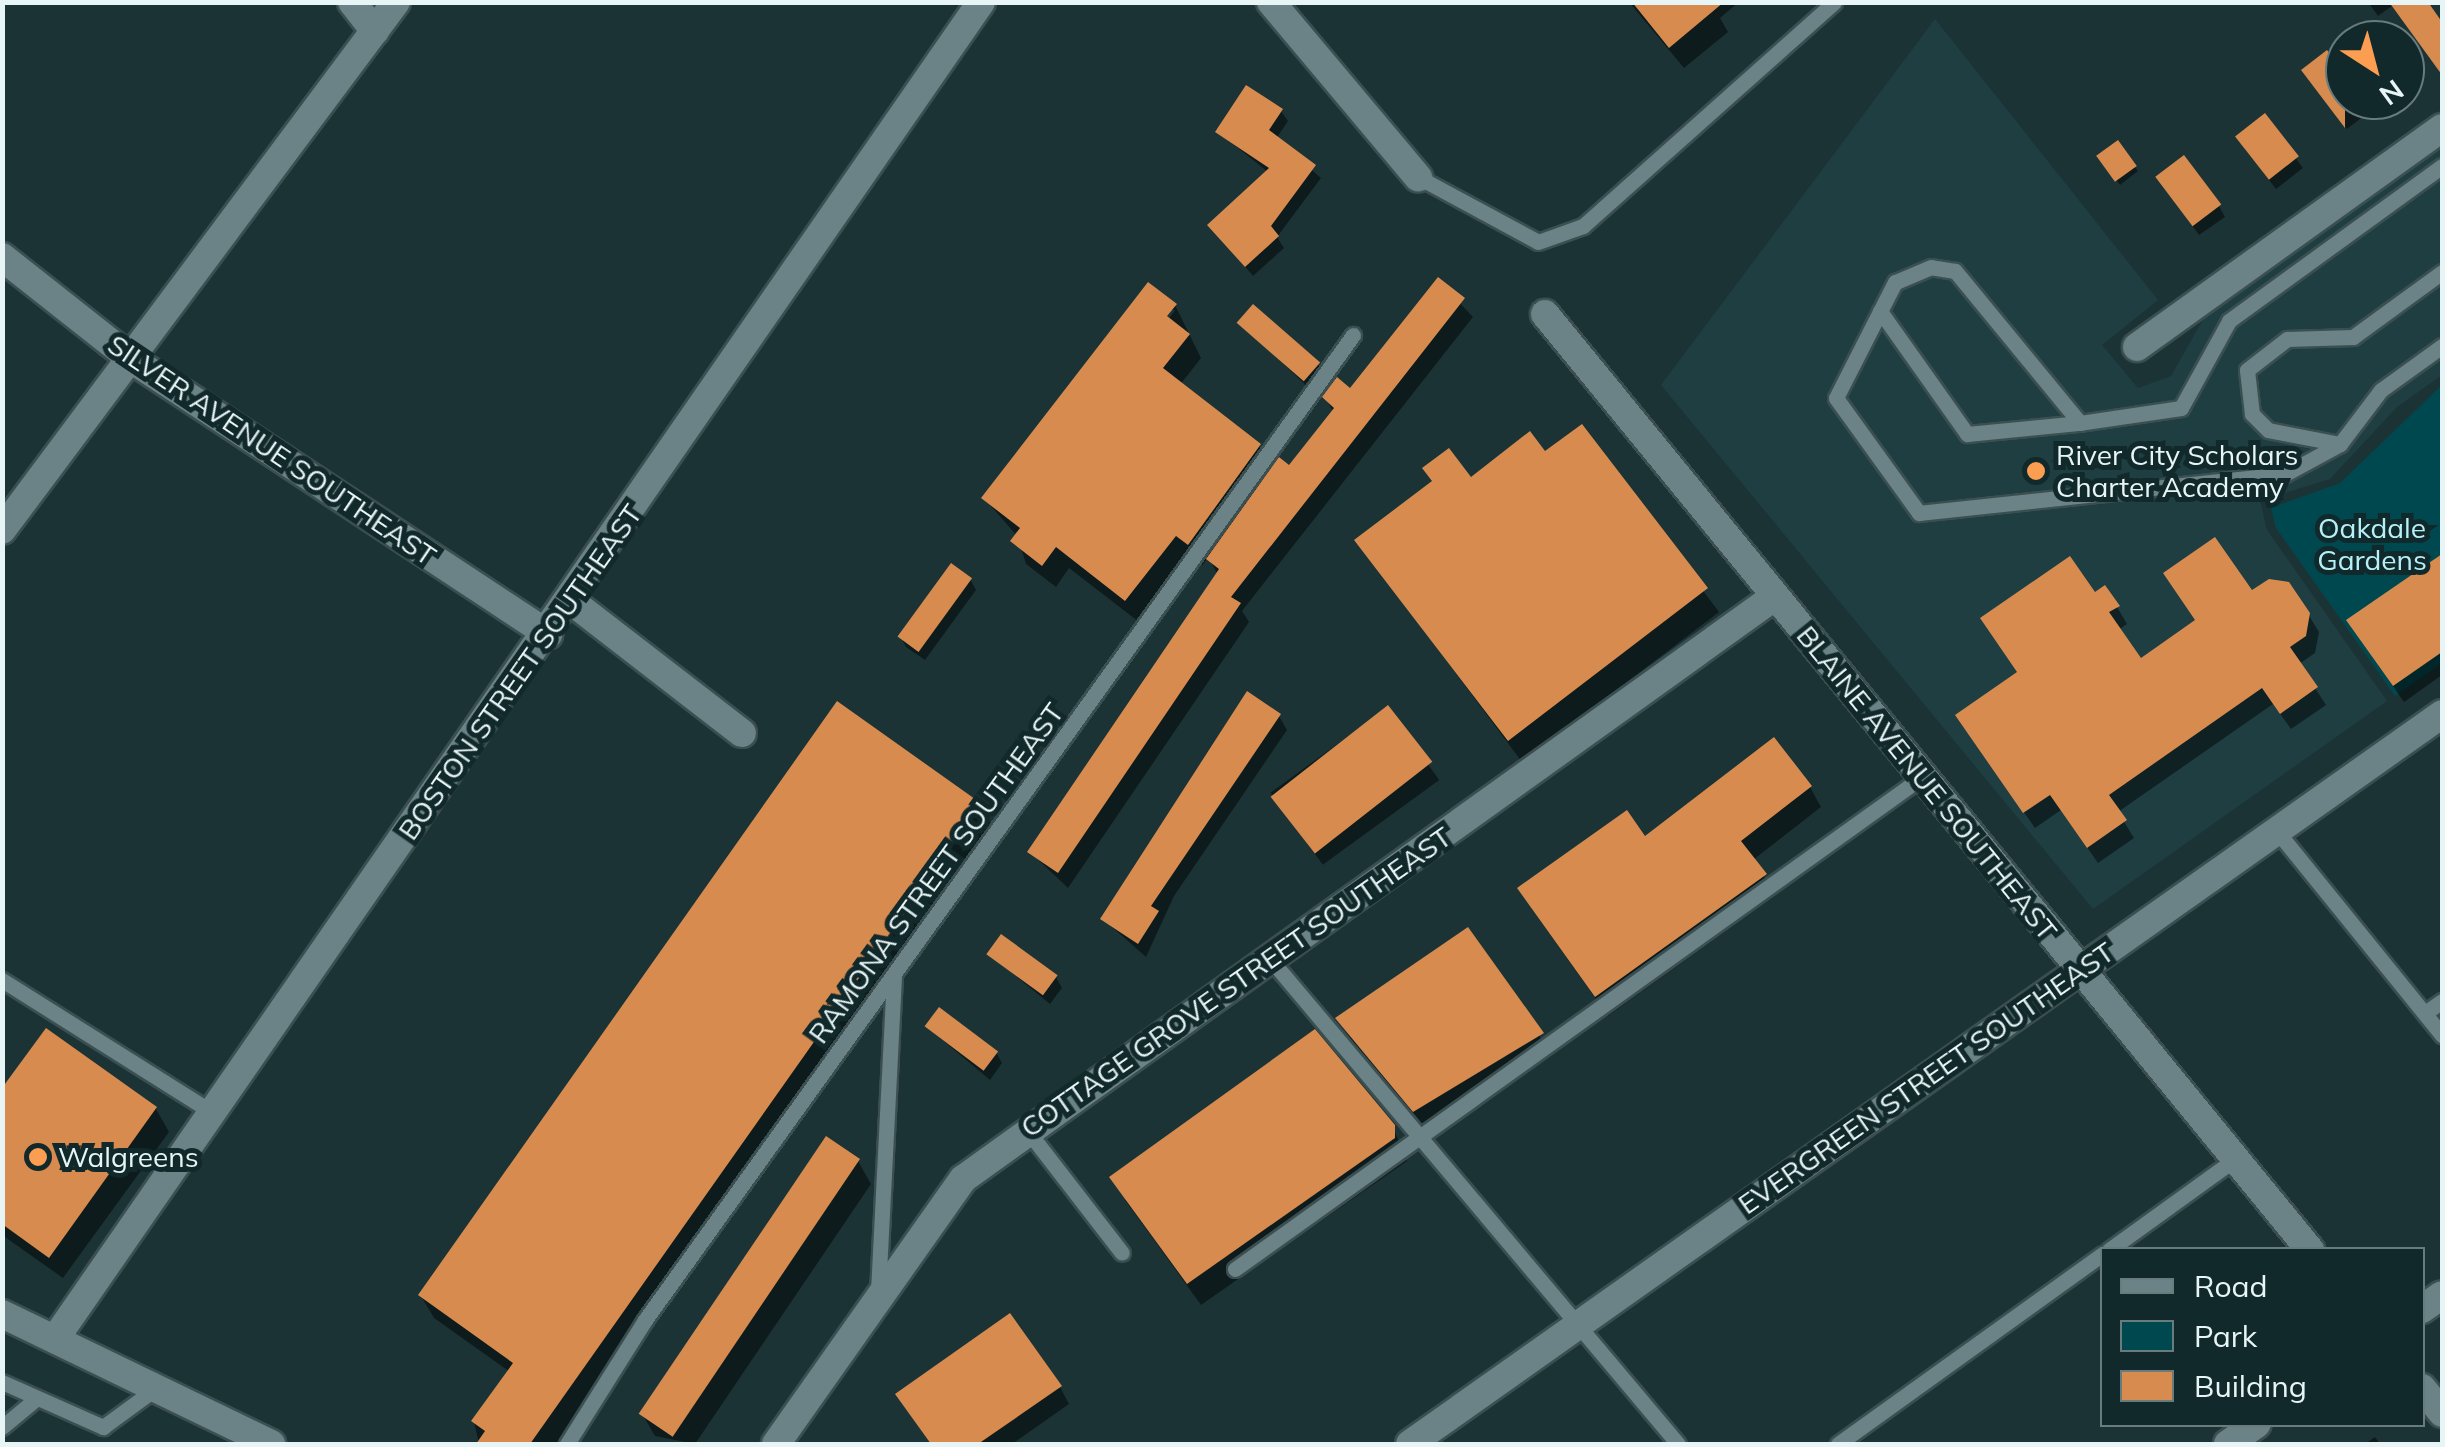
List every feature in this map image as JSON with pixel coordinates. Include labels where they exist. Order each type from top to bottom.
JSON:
[{"type":"street","points":[[352,2],[374,30]]},
{"type":"street","points":[[2,530],[396,2]]},
{"type":"street","name":"BOSTON STREET SOUTHEAST","points":[[55,1339],[572,600],[981,2]]},
{"type":"street","points":[[1271,2],[1336,91],[1418,177]]},
{"type":"street","points":[[2137,347],[2442,128]]},
{"type":"street","name":"SILVER AVENUE SOUTHEAST","points":[[2,257],[130,358],[548,634]]},
{"type":"street","name":"BLAINE AVENUE SOUTHEAST","points":[[1545,314],[2308,1247]]},
{"type":"street","name":"COTTAGE GROVE STREET SOUTHEAST","points":[[776,1444],[963,1179],[1774,597]]},
{"type":"street","points":[[572,600],[742,733]]},
{"type":"street","name":"EVERGREEN STREET SOUTHEAST","points":[[1410,1444],[2442,714]]},
{"type":"street","points":[[2,1314],[271,1444]]},
{"type":"street","points":[[2425,1392],[2442,1413]]},
{"type":"street","points":[[2228,1444],[2253,1427]]},
{"type":"lane","points":[[1418,177],[1538,242],[1583,226],[1834,2]]},
{"type":"lane","points":[[1880,311],[1967,434],[2180,408],[2229,321],[2442,166]]},
{"type":"lane","points":[[2080,423],[1955,271],[1911,270],[1880,311],[1836,398],[1920,513],[2285,474],[2340,444],[2381,390],[2442,346]]},
{"type":"lane","points":[[2340,444],[2268,430],[2252,414],[2247,370],[2286,340],[2352,336],[2442,272]]},
{"type":"lane","name":"RAMONA STREET SOUTHEAST","points":[[567,1444],[645,1320],[1354,335]]},
{"type":"lane","points":[[1235,1269],[1419,1133],[1922,777]]},
{"type":"lane","points":[[2276,830],[2442,1035]]},
{"type":"lane","points":[[1272,960],[1581,1323],[1678,1444]]},
{"type":"lane","points":[[878,1296],[894,974]]},
{"type":"lane","points":[[2,1000],[8,982],[213,1113]]},
{"type":"lane","points":[[2425,1013],[2442,1001]]},
{"type":"lane","points":[[1027,1130],[1122,1252]]},
{"type":"lane","points":[[2113,1247],[2235,1159]]},
{"type":"lane","points":[[1838,1444],[2100,1255]]},
{"type":"lane","points":[[2,1382],[103,1427],[156,1388]]},
{"type":"lane","points":[[2,1427],[37,1398]]},
{"type":"shaded area","name":"River City Scholars Charter Academy","points":[[1935,19],[2158,300],[2102,345],[2138,388],[2171,376],[2209,309],[2442,141],[2442,375],[2397,407],[2330,479],[2260,501],[2267,530],[2387,701],[2093,909],[1661,385]]},
{"type":"green space","name":"Oakdale Gardens","points":[[2442,385],[2442,663],[2395,696],[2276,528],[2271,508],[2340,483]]},
{"type":"building","points":[[1632,2],[1724,2],[1669,48]]},
{"type":"building","points":[[2389,2],[2428,2],[2442,22],[2442,75],[2425,52],[2425,20],[2402,20]]},
{"type":"building","points":[[2325,52],[2325,102],[2301,70]]},
{"type":"building","points":[[1246,85],[1283,109],[1269,130],[1316,165],[1271,226],[1279,236],[1245,267],[1207,225],[1269,168],[1215,132]]},
{"type":"building","points":[[2265,113],[2299,156],[2269,180],[2235,136]]},
{"type":"building","points":[[2118,140],[2137,166],[2115,182],[2096,156]]},
{"type":"building","points":[[2184,155],[2221,205],[2193,226],[2155,177]]},
{"type":"building","points":[[1438,277],[1465,298],[1231,597],[1241,603],[1058,873],[1027,852],[1219,569],[1206,559],[1279,457],[1289,465],[1334,408],[1322,397],[1337,377],[1350,388]]},
{"type":"building","points":[[1148,282],[1177,304],[1167,316],[1190,334],[1163,368],[1261,444],[1188,545],[1176,536],[1125,601],[1056,547],[1042,566],[1010,541],[1020,528],[981,498]]},
{"type":"building","points":[[1253,304],[1320,362],[1304,381],[1237,323]]},
{"type":"building","points":[[1582,424],[1708,588],[1508,741],[1354,540],[1432,481],[1422,468],[1449,448],[1471,477],[1530,431],[1545,451]]},
{"type":"building","name":"River City Scholars Charter Academy","points":[[2215,537],[2252,590],[2269,579],[2289,582],[2310,613],[2306,636],[2290,647],[2318,687],[2280,714],[2262,688],[2109,795],[2127,820],[2087,848],[2050,795],[2023,813],[1955,715],[2017,672],[1980,618],[2070,556],[2095,592],[2105,585],[2120,606],[2109,612],[2141,658],[2195,620],[2163,573]]},
{"type":"building","points":[[2442,554],[2442,652],[2393,686],[2346,620]]},
{"type":"building","points":[[951,563],[972,578],[919,652],[898,637]]},
{"type":"building","points":[[1247,691],[1281,714],[1151,906],[1159,911],[1138,944],[1100,919]]},
{"type":"building","points":[[837,701],[982,804],[530,1444],[476,1444],[485,1431],[471,1421],[513,1363],[418,1295]]},
{"type":"building","points":[[1388,705],[1432,762],[1315,853],[1271,797]]},
{"type":"building","points":[[1774,737],[1812,786],[1741,841],[1767,874],[1595,997],[1517,888],[1627,810],[1645,836]]},
{"type":"building","points":[[1468,927],[1544,1033],[1413,1112],[1335,1018]]},
{"type":"building","points":[[1001,934],[1058,975],[1043,995],[986,954]]},
{"type":"building","points":[[939,1007],[998,1052],[984,1071],[925,1026]]},
{"type":"building","points":[[46,1028],[157,1107],[49,1258],[2,1224],[2,1088]]},
{"type":"building","points":[[1315,1029],[1395,1125],[1395,1138],[1187,1284],[1109,1177]]},
{"type":"building","points":[[826,1136],[860,1159],[673,1437],[639,1414]]},
{"type":"building","points":[[1010,1313],[1062,1386],[978,1444],[931,1444],[895,1394]]},
{"type":"place","name":"River City Scholars Charter Academy","points":[[2036,471]]},
{"type":"place","name":"Walgreens","points":[[38,1157]]}]
